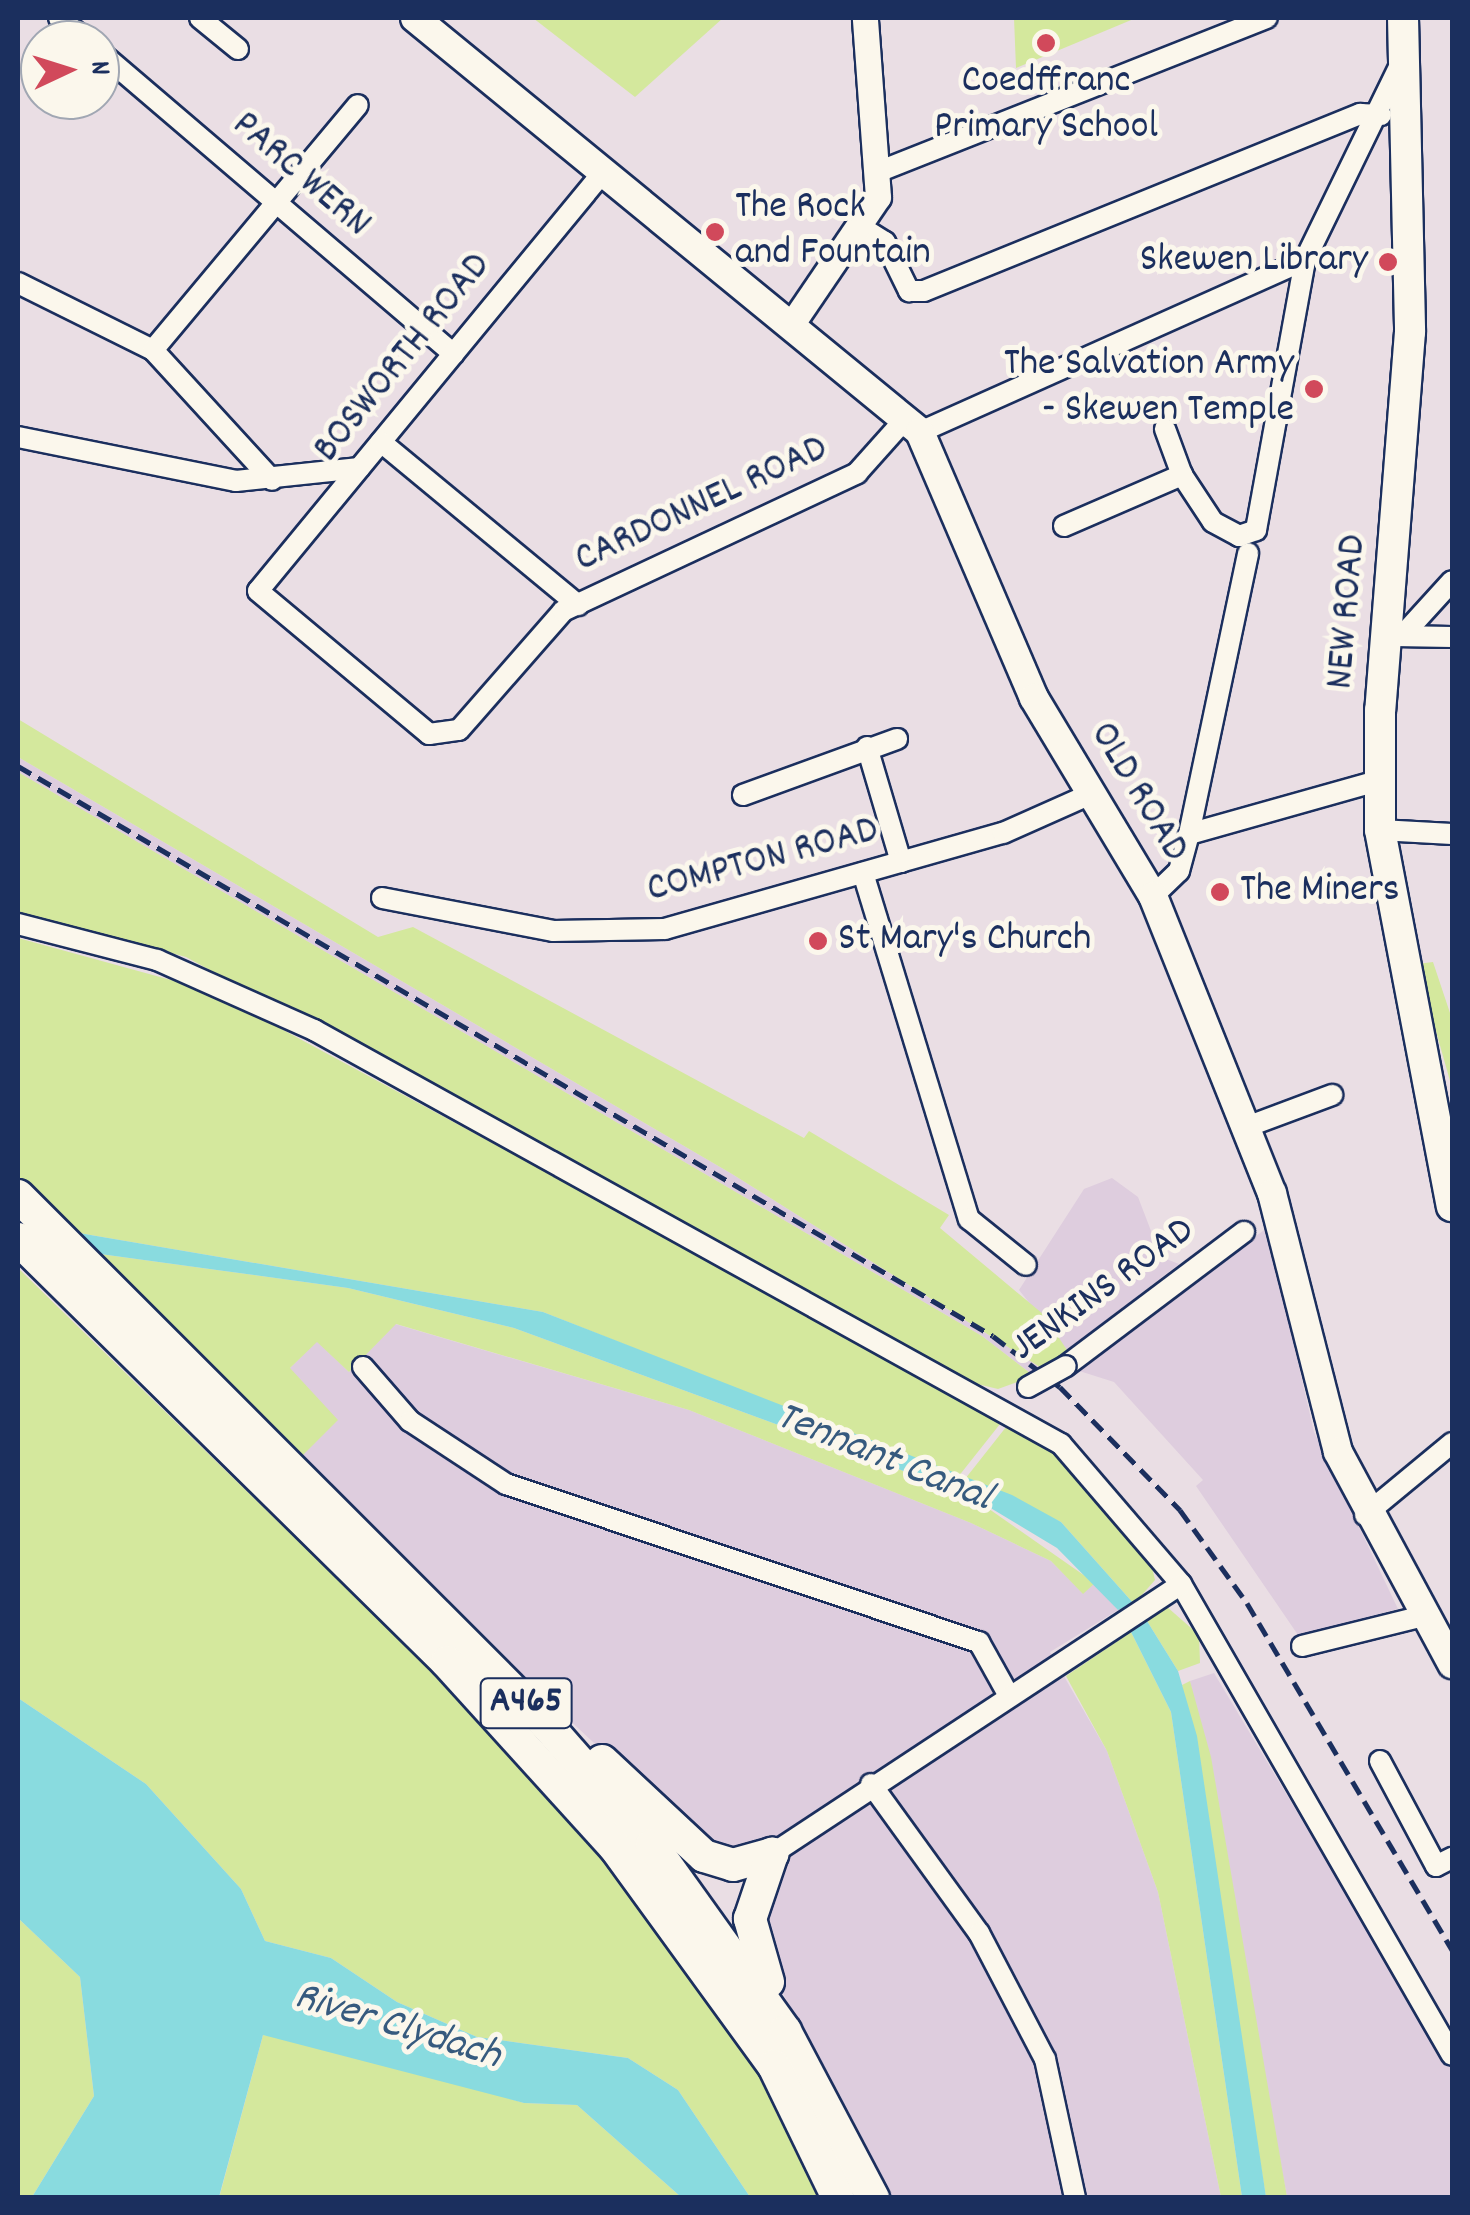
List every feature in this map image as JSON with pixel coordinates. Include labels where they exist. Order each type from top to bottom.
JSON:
[{"type":"highway","name":"A465","points":[[18,1197],[81,1279],[447,1662],[615,1847],[774,2066],[838,2198]]},
{"type":"highway","name":"A465","points":[[18,1239],[81,1279],[546,1723],[693,1896],[785,2031]]},
{"type":"highway","name":"A465","points":[[546,1723],[584,1744],[704,1856],[733,1865],[772,1854],[751,1944],[785,2031],[873,2198]]},
{"type":"main road","name":"OLD ROAD","points":[[415,18],[792,322],[913,425],[1018,664],[1153,896],[1249,1126],[1317,1386],[1365,1515],[1452,1664]]},
{"type":"main road","name":"NEW ROAD","points":[[1405,32],[1410,332],[1394,636],[1378,782],[1380,830],[1444,1118],[1452,1206]]},
{"type":"street","points":[[200,18],[238,49]]},
{"type":"street","points":[[792,322],[864,229],[880,171],[865,18]]},
{"type":"street","points":[[880,171],[1267,18]]},
{"type":"street","points":[[1165,429],[1182,475],[1212,522],[1240,536],[1256,530],[1305,260],[1381,115],[1405,32]]},
{"type":"street","name":"PARC WERN","points":[[120,69],[454,354]]},
{"type":"street","points":[[153,350],[358,105]]},
{"type":"street","points":[[864,229],[885,242],[909,292],[924,291],[1360,114],[1381,115]]},
{"type":"street","name":"BOSWORTH ROAD","points":[[578,605],[550,621],[445,736],[429,734],[258,592],[604,171]]},
{"type":"street","points":[[913,425],[1305,260]]},
{"type":"street","points":[[18,283],[153,350],[272,480]]},
{"type":"street","name":"CARDONNEL ROAD","points":[[381,442],[578,605],[857,473],[913,425]]},
{"type":"street","points":[[18,438],[236,482],[360,468]]},
{"type":"street","points":[[1064,526],[1182,475]]},
{"type":"street","points":[[1153,896],[1179,871],[1190,834],[1248,553]]},
{"type":"street","points":[[1394,636],[1452,581]]},
{"type":"street","points":[[1394,636],[1452,637]]},
{"type":"street","points":[[743,795],[897,739]]},
{"type":"street","points":[[867,747],[900,862]]},
{"type":"street","points":[[1190,834],[1378,782]]},
{"type":"street","name":"COMPTON ROAD","points":[[382,898],[614,934],[739,914],[1065,811],[1092,792]]},
{"type":"street","points":[[1380,830],[1452,834]]},
{"type":"street","points":[[863,874],[969,1219],[1026,1265]]},
{"type":"street","points":[[18,924],[157,960],[314,1030],[1005,1407],[1061,1444],[1181,1584],[1452,2056]]},
{"type":"street","points":[[1249,1126],[1332,1095]]},
{"type":"street","name":"JENKINS ROAD","points":[[1005,1407],[1244,1232]]},
{"type":"street","points":[[363,1366],[410,1421],[506,1484],[979,1642],[1008,1696]]},
{"type":"street","points":[[1365,1515],[1452,1443]]},
{"type":"street","points":[[772,1854],[871,1784],[1181,1584]]},
{"type":"street","points":[[1302,1646],[1422,1616]]},
{"type":"street","points":[[1380,1761],[1436,1866],[1452,1858]]},
{"type":"street","points":[[871,1784],[979,1933],[1045,2059],[1074,2198]]},
{"type":"shaded area","points":[[18,757],[732,1174],[1043,1369],[1034,1376],[982,1336],[18,772]]},
{"type":"shaded area","points":[[1112,1178],[1138,1197],[1161,1257],[1179,1264],[1067,1350],[1019,1290],[1084,1189]]},
{"type":"shaded area","points":[[1267,1228],[1314,1432],[1398,1609],[1298,1635],[1196,1486],[1203,1480],[1114,1382],[1073,1369]]},
{"type":"shaded area","points":[[395,1324],[689,1410],[971,1523],[1051,1561],[1083,1593],[1095,1583],[1118,1610],[1050,1652],[1107,1751],[1158,1892],[1221,2197],[892,2197],[764,1958],[756,1854],[703,1845],[295,1463],[290,1368],[317,1341],[349,1372]]},
{"type":"shaded area","points":[[1214,1673],[1452,2071],[1452,2197],[1287,2197],[1190,1681]]},
{"type":"green space","points":[[533,18],[723,18],[635,97]]},
{"type":"green space","name":"Coedffranc Primary School","points":[[1014,18],[1136,18],[1016,68]]},
{"type":"green space","points":[[18,719],[378,937],[413,927],[804,1138],[809,1131],[949,1215],[940,1228],[1043,1314],[1067,1350],[1063,1359],[1043,1369],[732,1174],[18,757]]},
{"type":"green space","points":[[18,772],[982,1336],[1034,1376],[998,1389],[973,1383],[186,957],[18,912]]},
{"type":"green space","points":[[18,938],[211,991],[1004,1419],[958,1477],[543,1312],[73,1232],[18,1184]]},
{"type":"green space","points":[[1433,962],[1452,1019],[1452,1088],[1417,964]]},
{"type":"green space","points":[[93,1253],[348,1288],[514,1328],[969,1495],[1095,1583],[1083,1594],[1051,1561],[971,1523],[689,1410],[396,1324],[349,1372],[317,1342],[290,1368],[338,1420],[295,1463]]},
{"type":"green space","points":[[18,1268],[507,1745],[621,1874],[780,2101],[822,2197],[750,2197],[678,2090],[628,2058],[477,2037],[397,2002],[331,1958],[265,1941],[241,1889],[146,1784],[18,1698]]},
{"type":"green space","points":[[1010,1422],[1045,1444],[1148,1550],[1155,1580],[1134,1604],[1061,1522],[965,1479]]},
{"type":"green space","points":[[1166,1606],[1199,1635],[1200,1663],[1178,1671],[1147,1621]]},
{"type":"green space","points":[[1131,1632],[1171,1712],[1242,2197],[1221,2197],[1158,1892],[1107,1751],[1066,1676]]},
{"type":"green space","points":[[1190,1681],[1211,1757],[1287,2197],[1266,2197],[1182,1685]]},
{"type":"green space","points":[[18,1918],[80,1977],[94,2096],[32,2197],[18,2197]]},
{"type":"green space","points":[[263,2035],[325,2044],[524,2103],[577,2105],[681,2197],[219,2198]]},
{"type":"water","name":"Tennant Canal","points":[[73,1232],[543,1312],[1012,1495],[1061,1522],[1134,1604],[1118,1610],[1057,1548],[969,1495],[514,1328],[348,1288],[93,1253]]},
{"type":"water","points":[[1147,1621],[1178,1671],[1197,1736],[1266,2197],[1242,2197],[1171,1712],[1131,1632]]},
{"type":"water","name":"River Clydach","points":[[18,1698],[146,1784],[241,1889],[265,1941],[331,1958],[397,2002],[477,2037],[628,2058],[678,2090],[750,2197],[681,2197],[577,2105],[524,2103],[263,2035],[219,2197],[32,2197],[94,2096],[80,1977],[18,1918]]},
{"type":"railway","points":[[18,766],[993,1336],[1060,1387],[1180,1510],[1247,1603],[1452,1950]]},
{"type":"place","name":"Coedffranc Primary School","points":[[1046,43]]},
{"type":"place","name":"The Rock and Fountain","points":[[715,232]]},
{"type":"place","name":"Skewen Library","points":[[1388,262]]},
{"type":"place","name":"The Salvation Army - Skewen Temple","points":[[1314,389]]},
{"type":"place","name":"The Miners","points":[[1220,892]]},
{"type":"place","name":"St Mary's Church","points":[[818,941]]}]
